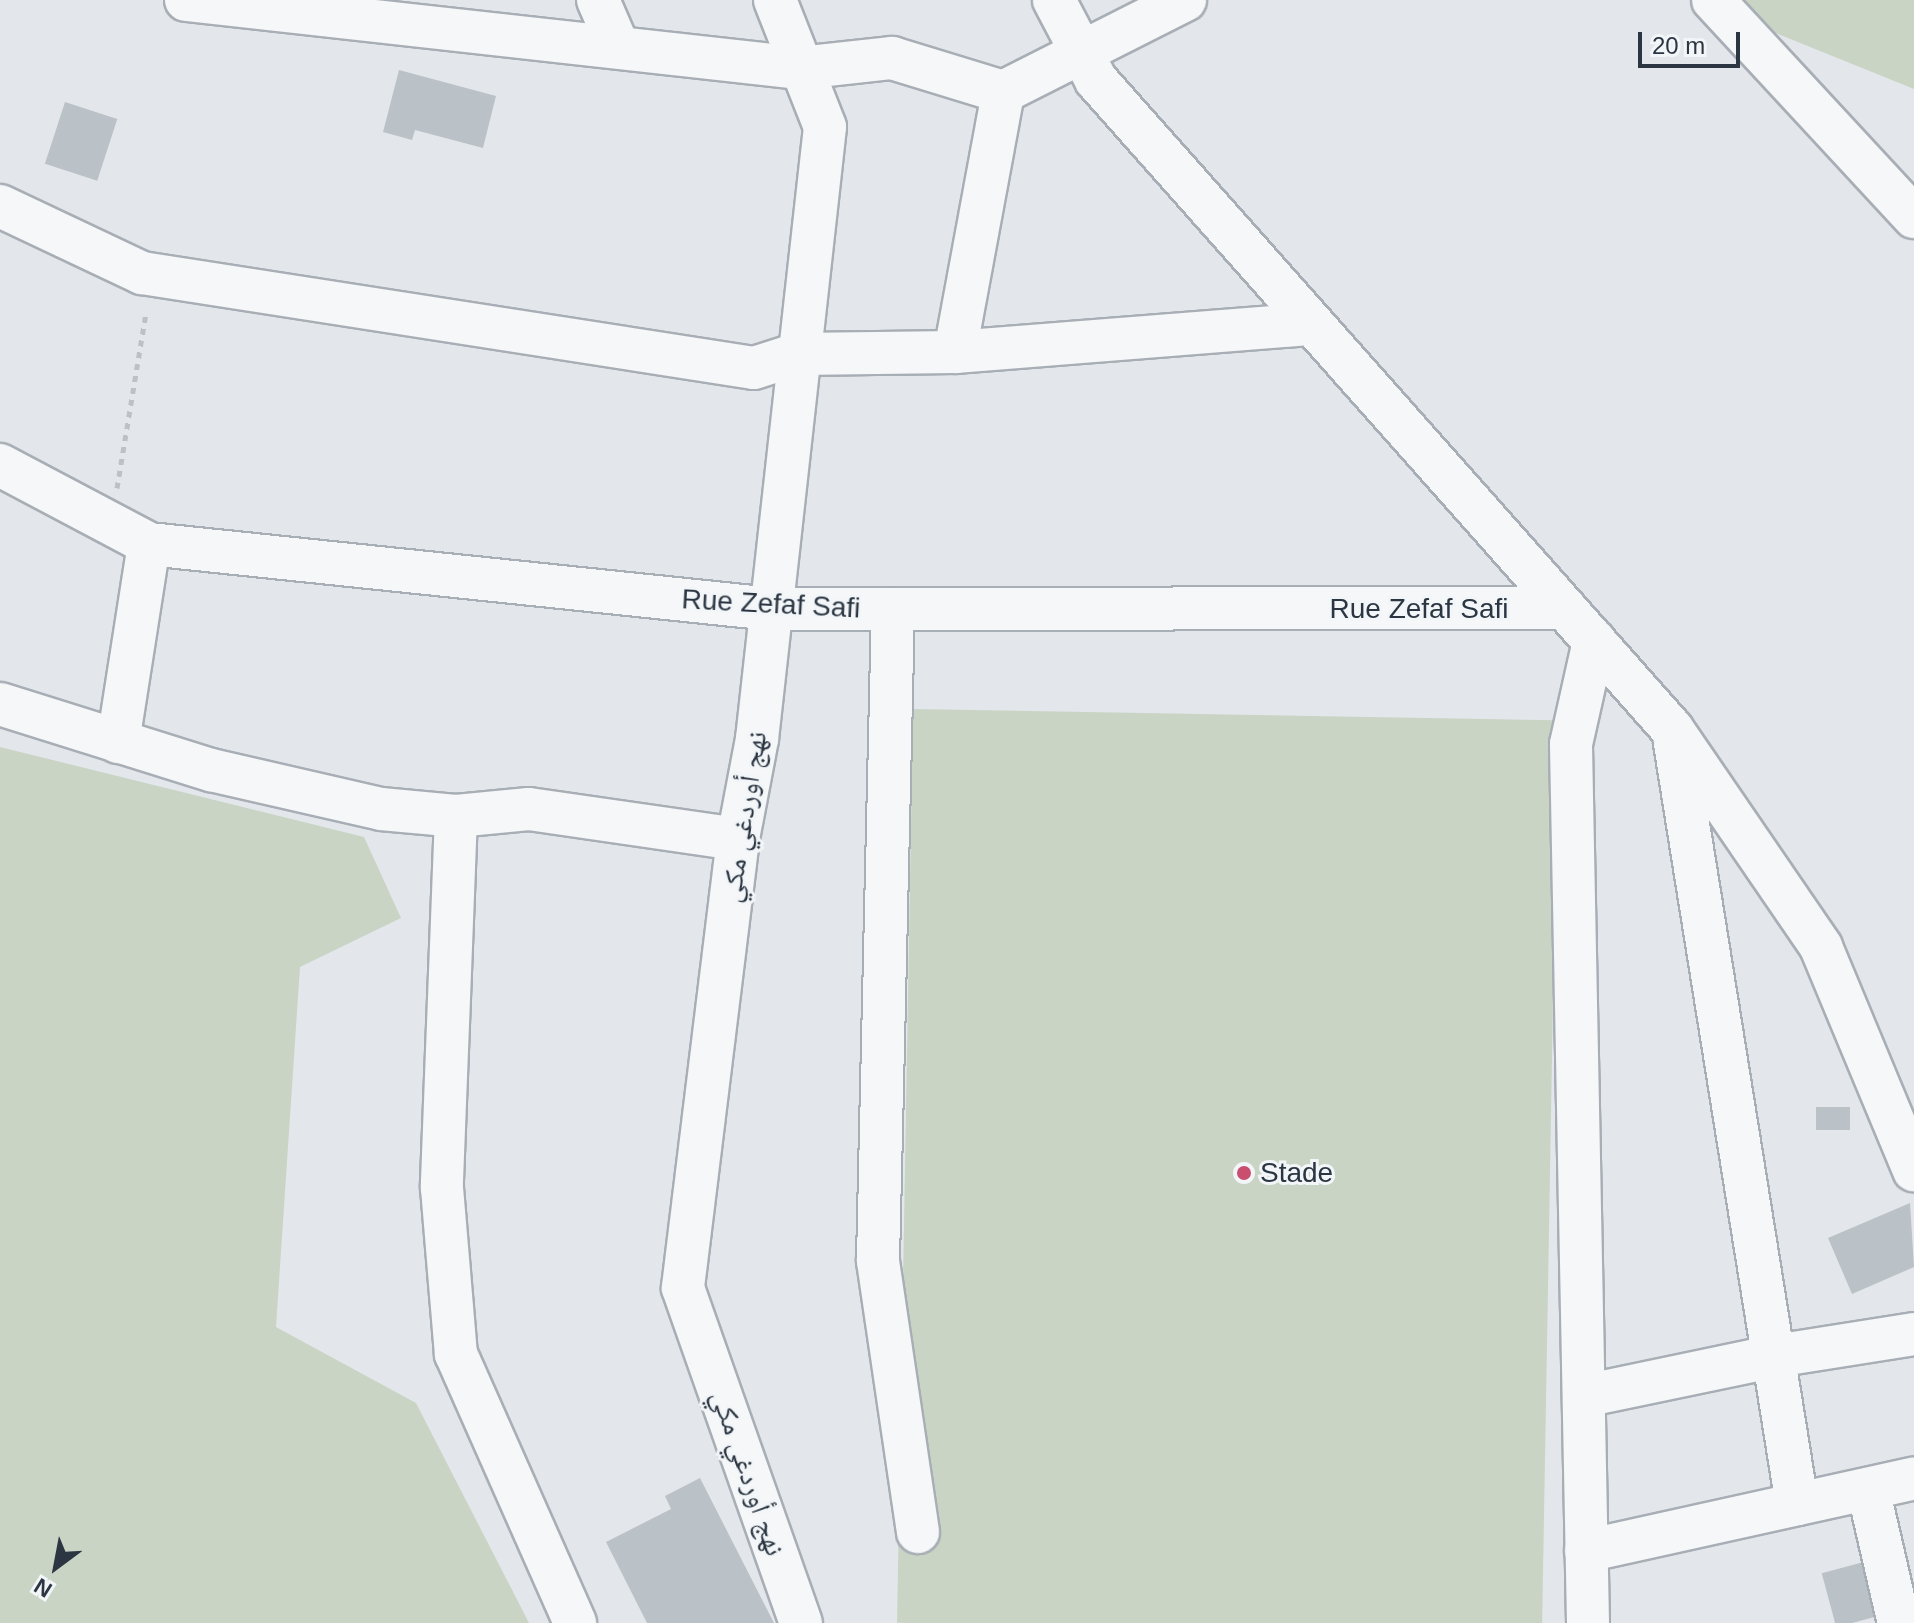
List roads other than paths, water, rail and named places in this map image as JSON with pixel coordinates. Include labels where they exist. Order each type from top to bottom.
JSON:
[{"type":"street","points":[[186,0],[617,44],[800,68],[892,58],[1003,92],[1185,0]]},
{"type":"street","points":[[598,0],[617,44]]},
{"type":"street","name":"نهج أوردغي مكي","points":[[775,0],[825,127],[757,739],[738,839],[683,1288],[801,1623]]},
{"type":"street","points":[[1054,0],[1096,80],[1672,729],[1821,947],[1914,1170]]},
{"type":"street","points":[[1713,0],[1914,217]]},
{"type":"street","points":[[955,352],[1003,92]]},
{"type":"street","points":[[0,206],[152,275],[754,368],[798,354],[955,352],[1312,324]]},
{"type":"street","name":"Rue Zefaf Safi","points":[[0,465],[149,544],[772,609],[1565,608]]},
{"type":"street","points":[[118,742],[149,544]]},
{"type":"street","points":[[893,609],[878,1261],[918,1532]]},
{"type":"street","points":[[1588,1623],[1571,744],[1594,641]]},
{"type":"street","points":[[0,704],[211,770],[381,809],[456,816],[529,809],[738,839]]},
{"type":"street","points":[[1672,729],[1797,1504]]},
{"type":"street","points":[[456,816],[442,1188],[456,1354],[575,1623]]},
{"type":"street","points":[[1584,1396],[1774,1357],[1914,1334]]},
{"type":"street","points":[[1586,1551],[1914,1478]]},
{"type":"street","points":[[1868,1489],[1899,1623]]},
{"type":"place","name":"Stade","points":[[1244,1173]]}]
